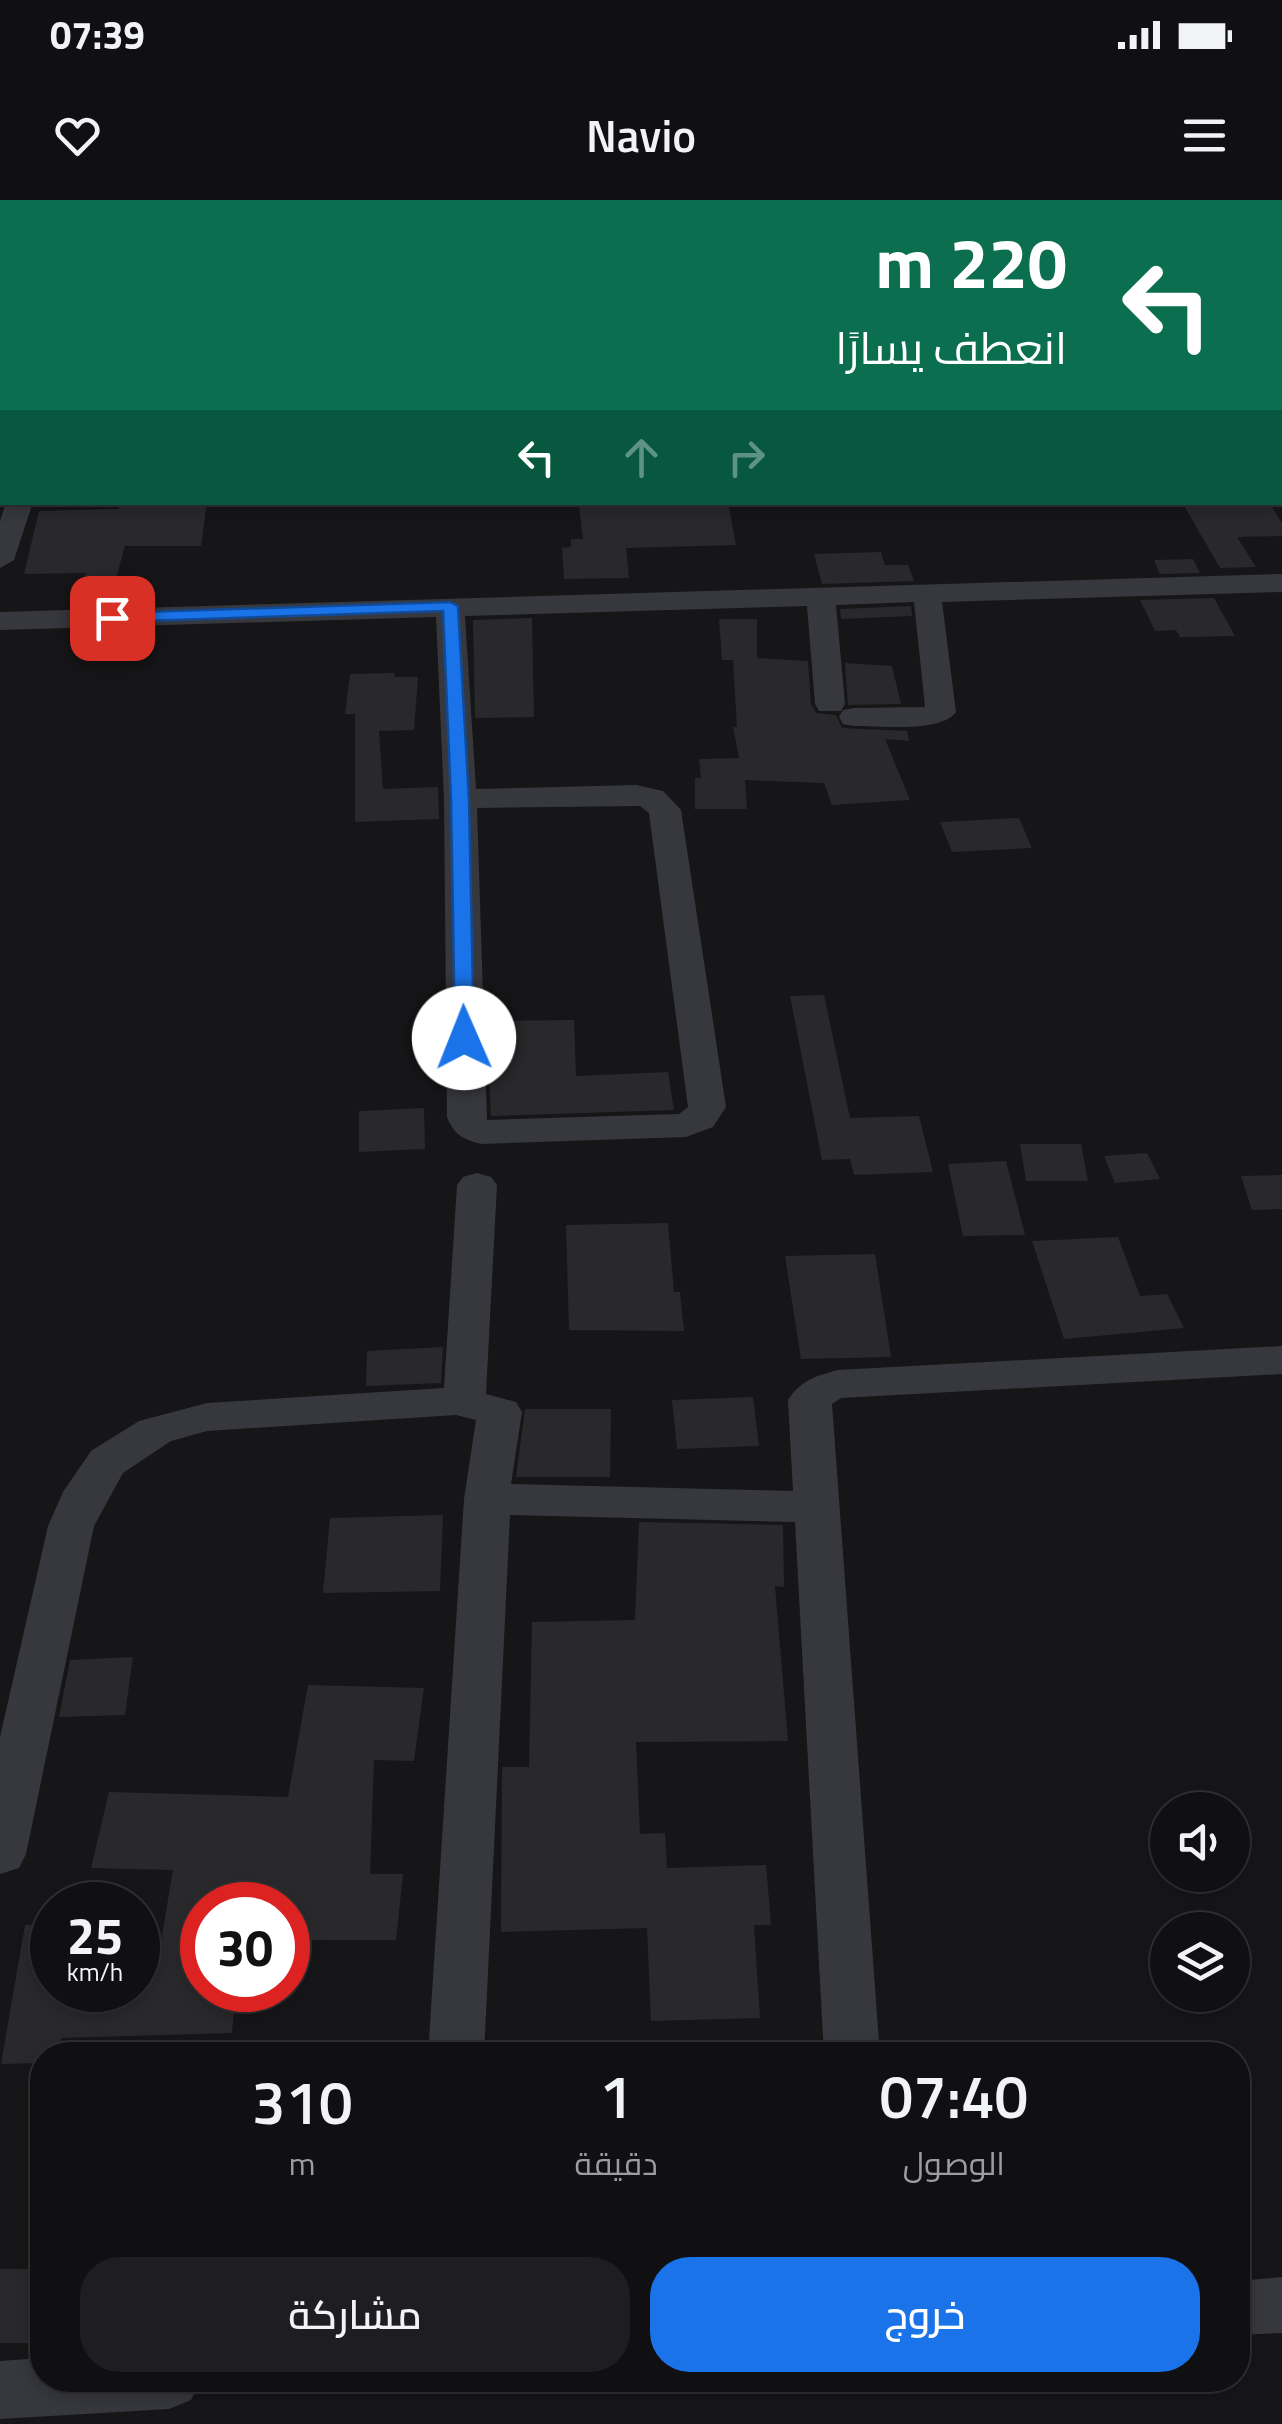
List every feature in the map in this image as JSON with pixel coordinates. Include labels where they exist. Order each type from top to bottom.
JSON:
[{"type":"street","points":[[0,560],[19,505]]},
{"type":"street","points":[[0,622],[1282,583]]},
{"type":"street","points":[[821,595],[842,711],[932,716],[941,712],[928,592]]},
{"type":"street","points":[[450,606],[460,800],[466,1117],[470,1127],[481,1132],[500,1132],[686,1125],[699,1119],[707,1107],[665,810],[651,798],[636,795],[460,800]]},
{"type":"street","points":[[456,1402],[466,1389],[477,1185]]},
{"type":"street","points":[[851,2042],[810,1400],[822,1389],[838,1384],[1282,1360]]},
{"type":"street","points":[[0,1854],[71,1526],[86,1492],[107,1462],[156,1432],[208,1416],[456,1402],[500,1412],[490,1458],[487,1499],[457,2042]]},
{"type":"street","points":[[487,1499],[815,1507]]},
{"type":"street","points":[[1250,2307],[1282,2305]]},
{"type":"street","points":[[0,2390],[30,2388]]},
{"type":"building","points":[[119,505],[207,505],[201,546],[125,546],[115,582],[83,582],[86,573],[24,574],[39,511],[119,509]]},
{"type":"building","points":[[729,505],[736,545],[626,548],[629,578],[564,579],[562,548],[571,547],[571,539],[583,539],[579,506]]},
{"type":"building","points":[[1184,505],[1271,505],[1282,523],[1282,536],[1237,537],[1256,567],[1220,568]]},
{"type":"building","points":[[881,552],[885,565],[908,565],[914,581],[822,584],[814,554]]},
{"type":"building","points":[[1193,559],[1200,573],[1160,574],[1154,560]]},
{"type":"building","points":[[1214,598],[1235,636],[1180,637],[1176,630],[1155,631],[1140,600]]},
{"type":"building","points":[[911,606],[912,616],[841,619],[840,609]]},
{"type":"building","points":[[532,618],[534,717],[475,718],[473,620]]},
{"type":"building","points":[[719,619],[757,619],[757,658],[808,661],[811,704],[816,713],[836,715],[842,728],[907,731],[909,741],[885,739],[910,800],[832,805],[824,783],[745,780],[747,809],[695,809],[695,778],[701,778],[699,759],[739,758],[733,727],[737,727],[733,660],[722,660]]},
{"type":"building","points":[[845,663],[892,666],[901,704],[848,705]]},
{"type":"building","points":[[395,673],[395,677],[418,677],[414,730],[379,731],[383,789],[438,787],[439,819],[355,822],[355,714],[345,714],[350,674]]},
{"type":"building","points":[[1019,818],[1032,848],[952,852],[940,822]]},
{"type":"building","points":[[824,995],[850,1118],[919,1116],[933,1172],[854,1175],[850,1159],[822,1160],[790,996]]},
{"type":"building","points":[[574,1020],[576,1076],[668,1072],[674,1110],[491,1116],[489,1077],[498,1077],[498,1021]]},
{"type":"building","points":[[424,1108],[425,1149],[359,1152],[359,1111]]},
{"type":"building","points":[[1020,1144],[1081,1144],[1088,1181],[1026,1181]]},
{"type":"building","points":[[1147,1153],[1160,1179],[1115,1183],[1104,1156]]},
{"type":"building","points":[[1006,1161],[1025,1235],[963,1236],[948,1164]]},
{"type":"building","points":[[1282,1175],[1282,1209],[1252,1210],[1241,1176]]},
{"type":"building","points":[[668,1223],[674,1292],[680,1292],[684,1331],[569,1330],[566,1225]]},
{"type":"building","points":[[1118,1237],[1140,1296],[1167,1294],[1184,1328],[1064,1339],[1032,1241]]},
{"type":"building","points":[[875,1254],[891,1357],[801,1359],[785,1256]]},
{"type":"building","points":[[443,1347],[441,1383],[366,1386],[367,1351]]},
{"type":"building","points":[[753,1397],[759,1446],[677,1449],[672,1400]]},
{"type":"building","points":[[525,1409],[611,1409],[610,1477],[516,1477]]},
{"type":"building","points":[[443,1515],[440,1591],[323,1593],[330,1518]]},
{"type":"building","points":[[639,1522],[783,1525],[784,1587],[775,1586],[788,1741],[636,1742],[640,1834],[665,1833],[667,1868],[766,1865],[771,1925],[754,1925],[760,2018],[651,2021],[647,1928],[501,1932],[502,1767],[529,1767],[532,1622],[635,1620]]},
{"type":"building","points":[[133,1657],[125,1715],[59,1717],[70,1660]]},
{"type":"building","points":[[308,1685],[424,1688],[414,1761],[374,1760],[370,1874],[403,1874],[396,1940],[310,1940],[310,1882],[180,1882],[180,2012],[234,2012],[232,2033],[30,2042],[30,2063],[1,2064],[25,1925],[30,1925],[30,2012],[160,2012],[160,1947],[173,1870],[91,1868],[109,1792],[288,1797]]},
{"type":"building","points":[[0,2269],[30,2269],[30,2343],[0,2343]]},
{"type":"route","points":[[112,618],[450,606],[460,800],[464,1038]]}]
